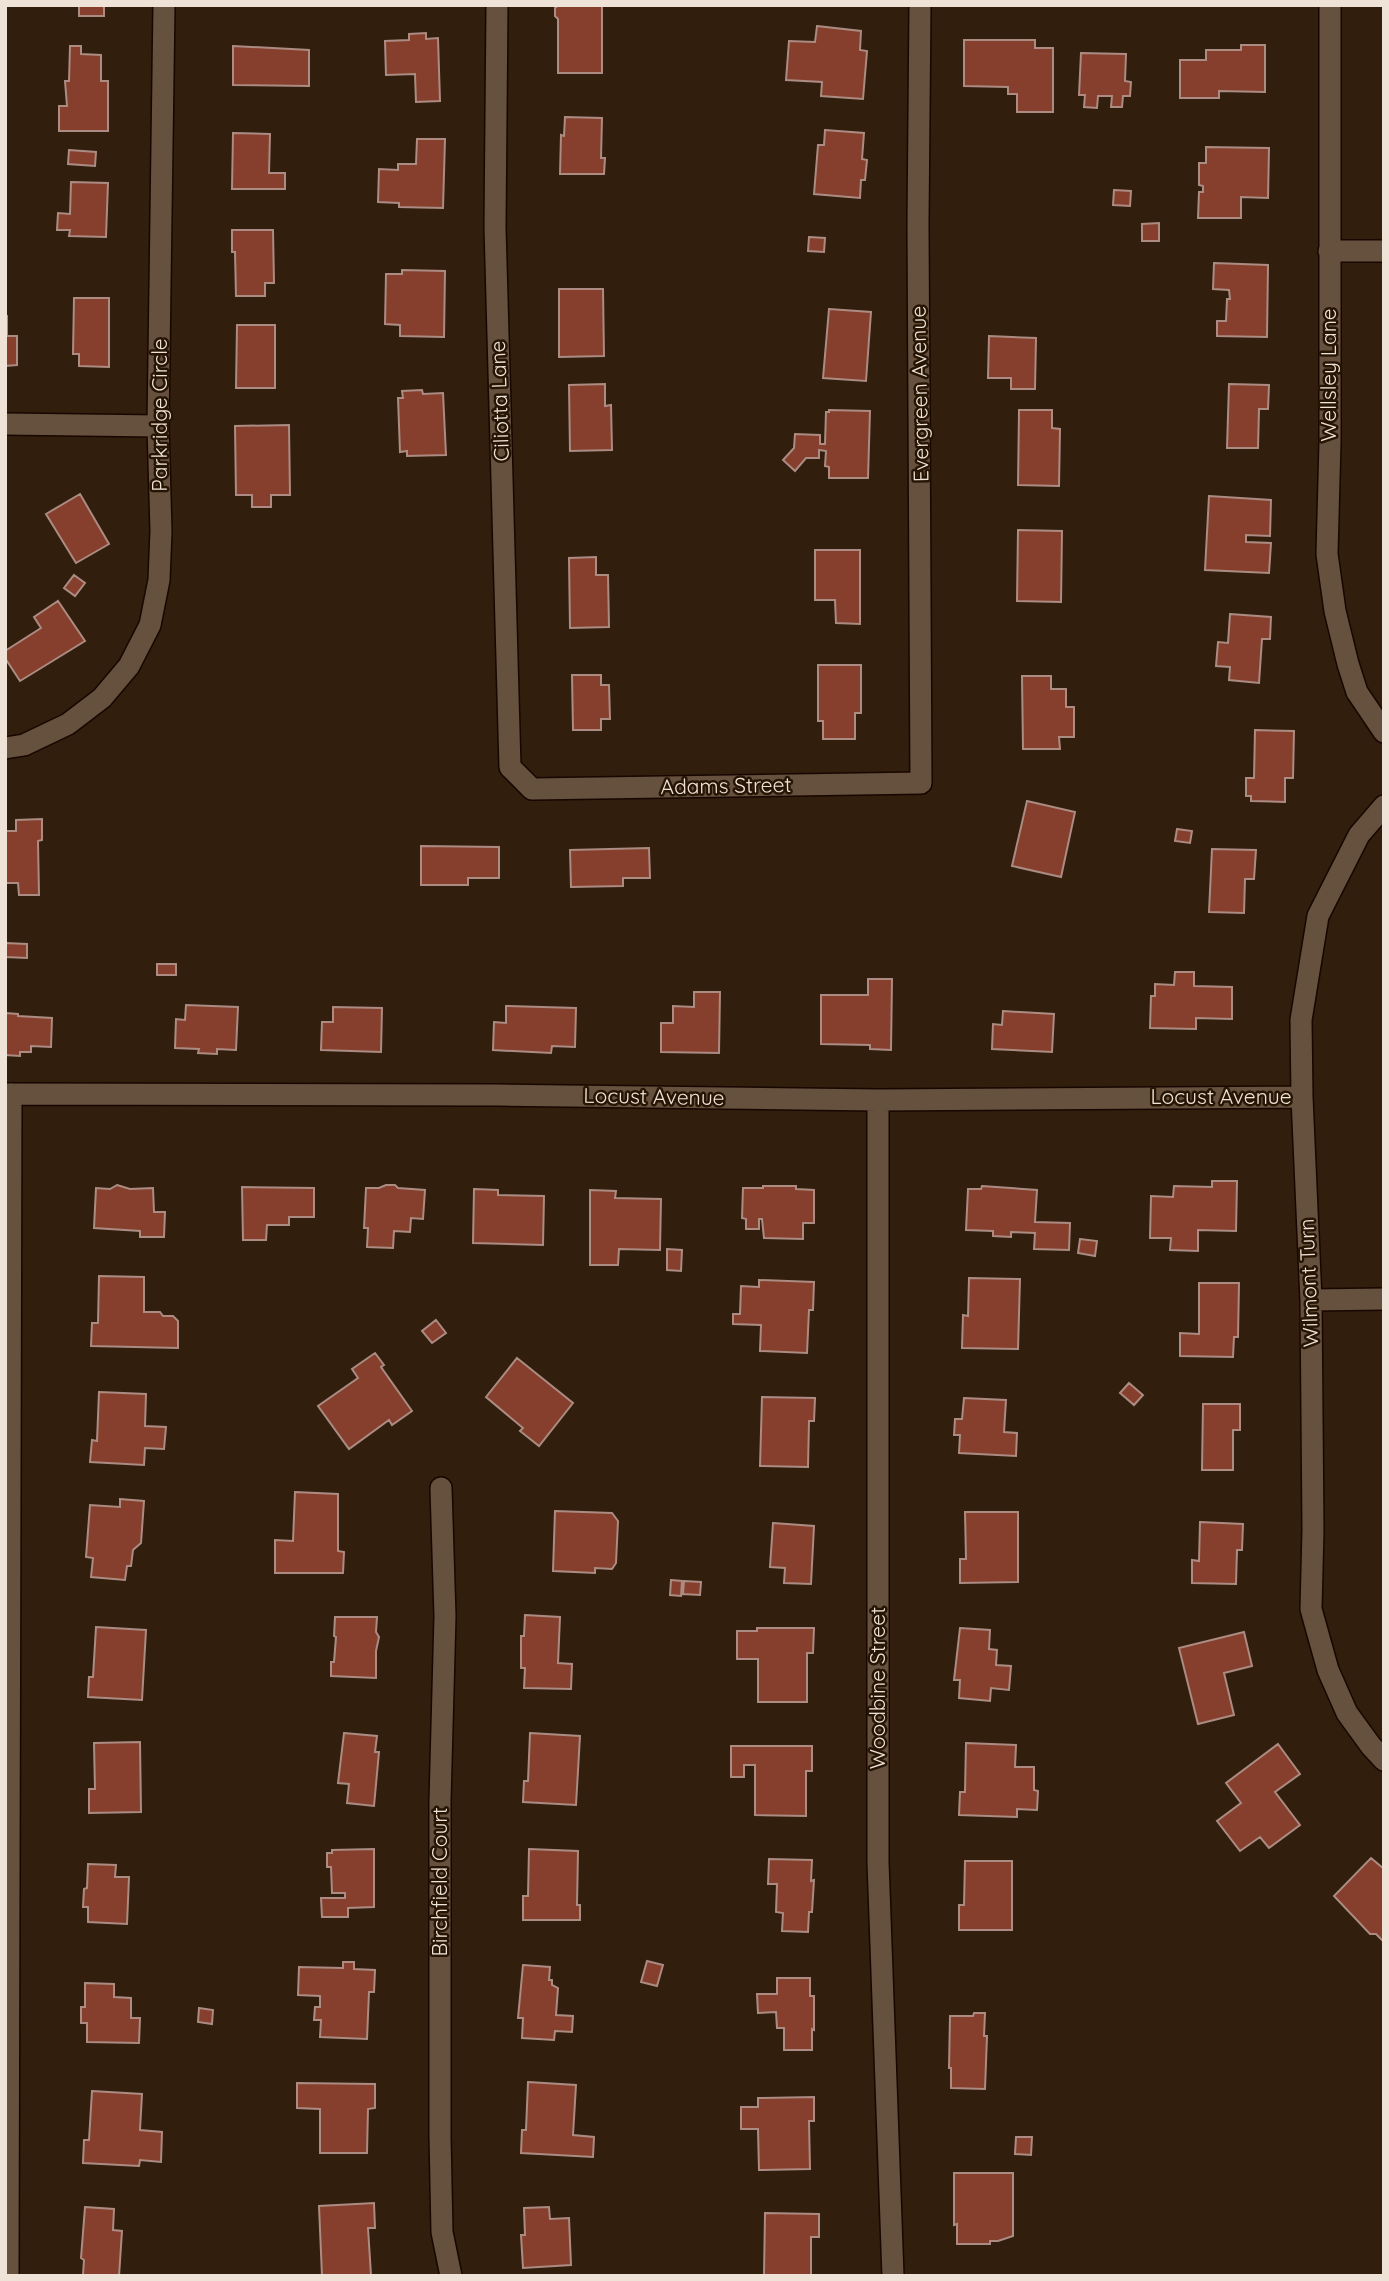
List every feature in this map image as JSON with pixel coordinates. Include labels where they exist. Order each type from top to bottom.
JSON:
[{"type":"street","name":"Parkridge Circle","points":[[5,748],[24,745],[68,724],[102,698],[129,666],[150,625],[159,580],[161,531],[158,426],[164,5]]},
{"type":"street","name":"Ciliotta Lane","points":[[497,5],[495,227],[510,767],[532,789]]},
{"type":"street","name":"Evergreen Avenue","points":[[920,5],[918,223],[921,783]]},
{"type":"street","name":"Wellsley Lane","points":[[1330,5],[1330,442],[1327,554],[1335,611],[1351,674],[1357,692],[1372,718],[1384,732]]},
{"type":"street","points":[[1329,251],[1384,251]]},
{"type":"street","points":[[5,424],[158,426]]},
{"type":"street","name":"Adams Street","points":[[532,789],[921,783]]},
{"type":"street","name":"Wilmont Turn","points":[[1384,806],[1359,835],[1318,916],[1301,1020],[1311,1300],[1311,1609],[1325,1660],[1346,1713],[1384,1760]]},
{"type":"street","points":[[8,1094],[8,2276]]},
{"type":"street","name":"Locust Avenue","points":[[8,1094],[498,1095],[878,1100],[1302,1097]]},
{"type":"street","name":"Woodbine Street","points":[[878,1100],[878,1862],[893,2276]]},
{"type":"street","points":[[1311,1300],[1384,1299]]},
{"type":"street","name":"Birchfield Court","points":[[441,1488],[445,1616],[440,1801],[440,2136],[442,2232],[451,2276]]},
{"type":"building","points":[[79,5],[104,5],[104,16],[79,16]]},
{"type":"building","points":[[559,5],[602,6],[602,73],[558,73],[558,19],[555,16],[555,8]]},
{"type":"building","points":[[817,26],[861,31],[860,50],[867,51],[863,99],[821,96],[822,82],[786,80],[789,41],[815,42]]},
{"type":"building","points":[[426,33],[426,39],[438,38],[440,101],[416,102],[415,74],[386,75],[385,41],[409,40],[409,34]]},
{"type":"building","points":[[964,40],[1035,40],[1035,48],[1053,48],[1053,112],[1017,112],[1017,94],[1008,94],[1008,87],[964,86]]},
{"type":"building","points":[[1241,45],[1265,45],[1265,92],[1219,91],[1219,98],[1180,98],[1180,60],[1206,60],[1206,50],[1241,50]]},
{"type":"building","points":[[70,46],[81,46],[81,54],[101,55],[101,81],[108,81],[108,131],[59,131],[59,106],[67,106],[65,81],[69,81]]},
{"type":"building","points":[[233,46],[309,50],[309,86],[233,85]]},
{"type":"building","points":[[1081,53],[1126,54],[1125,81],[1131,82],[1130,96],[1123,96],[1122,107],[1111,107],[1112,96],[1098,96],[1097,108],[1084,107],[1085,95],[1079,95]]},
{"type":"building","points":[[565,117],[602,118],[601,158],[605,158],[604,174],[560,174],[561,135],[564,136]]},
{"type":"building","points":[[825,130],[864,133],[862,159],[867,160],[865,180],[861,180],[860,198],[814,194],[818,145],[824,145]]},
{"type":"building","points":[[233,133],[270,134],[269,173],[285,173],[285,189],[232,189]]},
{"type":"building","points":[[417,139],[445,139],[443,208],[399,207],[399,203],[378,202],[379,169],[398,170],[398,164],[416,164]]},
{"type":"building","points":[[1206,147],[1269,148],[1268,198],[1241,197],[1241,218],[1198,218],[1199,192],[1203,192],[1203,186],[1199,185],[1199,163],[1206,163]]},
{"type":"building","points":[[69,150],[96,152],[95,166],[68,164]]},
{"type":"building","points":[[71,182],[108,183],[106,237],[69,236],[70,230],[57,230],[58,213],[70,214]]},
{"type":"building","points":[[1114,190],[1131,191],[1130,206],[1113,205]]},
{"type":"building","points":[[1159,223],[1159,241],[1142,241],[1142,224]]},
{"type":"building","points":[[232,230],[273,230],[274,283],[265,283],[265,296],[236,296]]},
{"type":"building","points":[[809,237],[825,238],[824,252],[808,251]]},
{"type":"building","points":[[1214,263],[1268,265],[1267,337],[1217,336],[1217,321],[1226,321],[1227,299],[1230,299],[1229,290],[1213,289]]},
{"type":"building","points":[[402,270],[445,271],[444,337],[400,336],[400,325],[385,324],[386,274],[402,274]]},
{"type":"building","points":[[559,289],[603,289],[604,356],[559,357]]},
{"type":"building","points":[[74,298],[109,298],[109,367],[79,366],[79,354],[73,354]]},
{"type":"building","points":[[829,309],[871,312],[866,381],[823,378]]},
{"type":"building","points":[[5,316],[7,336],[17,336],[17,365],[5,366]]},
{"type":"building","points":[[237,325],[275,325],[275,388],[236,388]]},
{"type":"building","points":[[989,336],[1036,338],[1035,389],[1011,389],[1011,378],[988,378]]},
{"type":"building","points":[[605,384],[605,406],[611,405],[612,450],[570,451],[569,385]]},
{"type":"building","points":[[1229,384],[1269,385],[1268,409],[1259,409],[1258,448],[1227,448]]},
{"type":"building","points":[[422,390],[423,394],[443,393],[446,455],[407,456],[407,451],[400,452],[398,398],[403,398],[402,391]]},
{"type":"building","points":[[1019,410],[1052,410],[1052,428],[1060,429],[1059,486],[1018,485]]},
{"type":"building","points":[[870,411],[868,478],[829,478],[829,467],[825,466],[826,451],[819,450],[819,458],[806,458],[795,471],[783,460],[794,448],[795,434],[820,435],[820,444],[825,444],[826,412]]},
{"type":"building","points":[[289,425],[290,495],[271,495],[271,507],[252,507],[252,495],[236,495],[235,426]]},
{"type":"building","points":[[80,494],[109,544],[76,563],[46,514]]},
{"type":"building","points":[[1209,496],[1271,500],[1270,536],[1246,535],[1246,542],[1271,543],[1269,573],[1205,570]]},
{"type":"building","points":[[1018,530],[1062,531],[1061,602],[1017,601]]},
{"type":"building","points":[[815,550],[860,550],[860,624],[836,623],[835,600],[815,600]]},
{"type":"building","points":[[596,557],[596,575],[608,575],[609,627],[570,628],[569,558]]},
{"type":"building","points":[[74,575],[85,583],[75,596],[64,588]]},
{"type":"building","points":[[58,601],[85,641],[20,681],[5,658],[5,651],[41,628],[34,617]]},
{"type":"building","points":[[1230,614],[1271,617],[1270,639],[1262,639],[1259,683],[1229,680],[1230,667],[1216,666],[1218,642],[1228,643]]},
{"type":"building","points":[[818,665],[861,665],[861,713],[855,713],[855,739],[823,739],[823,721],[818,721]]},
{"type":"building","points":[[572,675],[601,675],[601,685],[609,685],[610,719],[601,719],[601,730],[573,730]]},
{"type":"building","points":[[1022,676],[1051,676],[1051,689],[1066,689],[1066,707],[1074,707],[1074,737],[1059,737],[1060,749],[1023,749]]},
{"type":"building","points":[[1255,730],[1294,731],[1293,778],[1285,778],[1285,802],[1251,801],[1251,796],[1246,796],[1246,778],[1254,778]]},
{"type":"building","points":[[1027,801],[1075,812],[1061,877],[1012,866]]},
{"type":"building","points":[[42,819],[42,840],[38,841],[39,895],[19,895],[18,883],[5,883],[5,831],[16,831],[16,820]]},
{"type":"building","points":[[1177,829],[1192,831],[1190,843],[1175,841]]},
{"type":"building","points":[[421,846],[499,847],[499,878],[468,878],[468,885],[421,885]]},
{"type":"building","points":[[649,848],[650,878],[623,878],[623,886],[571,887],[570,850]]},
{"type":"building","points":[[1212,849],[1256,850],[1254,879],[1245,879],[1244,913],[1209,912]]},
{"type":"building","points":[[5,943],[27,944],[27,958],[5,957]]},
{"type":"building","points":[[157,964],[176,964],[176,975],[157,975]]},
{"type":"building","points":[[1175,972],[1194,972],[1194,986],[1232,987],[1232,1019],[1196,1018],[1196,1029],[1150,1028],[1151,996],[1155,996],[1155,984],[1174,985]]},
{"type":"building","points":[[868,979],[892,979],[891,1050],[870,1049],[870,1045],[821,1044],[821,995],[868,995]]},
{"type":"building","points":[[694,992],[720,992],[719,1053],[661,1052],[661,1023],[673,1023],[673,1006],[694,1007]]},
{"type":"building","points":[[186,1005],[238,1007],[236,1050],[217,1049],[217,1054],[198,1053],[199,1049],[175,1048],[176,1019],[185,1020]]},
{"type":"building","points":[[506,1006],[576,1008],[575,1047],[552,1046],[551,1053],[493,1050],[494,1022],[506,1023]]},
{"type":"building","points":[[333,1007],[382,1008],[381,1052],[321,1050],[322,1022],[333,1022]]},
{"type":"building","points":[[1003,1011],[1054,1014],[1052,1052],[992,1049],[993,1024],[1002,1025]]},
{"type":"building","points":[[5,1013],[52,1018],[51,1047],[31,1046],[31,1052],[20,1052],[20,1056],[5,1055]]},
{"type":"building","points":[[1212,1181],[1237,1181],[1236,1231],[1198,1230],[1198,1251],[1170,1250],[1171,1238],[1150,1238],[1151,1196],[1173,1197],[1174,1186],[1212,1187]]},
{"type":"building","points":[[117,1185],[130,1189],[153,1188],[154,1212],[165,1212],[164,1237],[140,1237],[140,1231],[94,1228],[96,1188],[110,1189]]},
{"type":"building","points":[[386,1185],[425,1190],[423,1219],[411,1218],[410,1232],[394,1231],[393,1248],[367,1247],[368,1228],[364,1228],[366,1188]]},
{"type":"building","points":[[796,1186],[796,1189],[814,1190],[814,1223],[803,1223],[803,1239],[764,1238],[762,1219],[759,1219],[759,1229],[746,1229],[746,1219],[742,1218],[743,1188]]},
{"type":"building","points":[[982,1186],[1037,1190],[1035,1222],[1070,1223],[1069,1250],[1034,1249],[1035,1233],[1011,1232],[1011,1237],[993,1236],[993,1231],[966,1230],[968,1189],[981,1189]]},
{"type":"building","points":[[242,1187],[314,1188],[314,1217],[289,1217],[289,1225],[267,1225],[266,1240],[243,1240]]},
{"type":"building","points":[[474,1189],[498,1190],[498,1195],[544,1196],[543,1245],[473,1243]]},
{"type":"building","points":[[590,1190],[616,1191],[615,1198],[661,1199],[660,1250],[619,1249],[618,1265],[590,1265]]},
{"type":"building","points":[[1080,1239],[1097,1241],[1095,1256],[1078,1253]]},
{"type":"building","points":[[667,1249],[682,1250],[681,1271],[667,1270]]},
{"type":"building","points":[[99,1276],[144,1277],[144,1312],[160,1312],[163,1316],[173,1316],[178,1321],[178,1348],[91,1346],[92,1323],[98,1323]]},
{"type":"building","points":[[969,1278],[1020,1279],[1018,1349],[962,1348],[963,1315],[968,1316]]},
{"type":"building","points":[[759,1280],[814,1282],[813,1310],[809,1310],[807,1353],[760,1351],[761,1325],[733,1324],[733,1314],[740,1314],[741,1286],[759,1287]]},
{"type":"building","points":[[1199,1283],[1239,1283],[1238,1337],[1234,1337],[1233,1357],[1180,1356],[1180,1333],[1199,1334]]},
{"type":"building","points":[[436,1320],[446,1333],[432,1343],[422,1331]]},
{"type":"building","points":[[375,1353],[384,1365],[381,1367],[412,1411],[392,1425],[389,1420],[349,1449],[318,1406],[358,1378],[352,1369]]},
{"type":"building","points":[[517,1358],[573,1403],[539,1446],[520,1431],[523,1428],[486,1397]]},
{"type":"building","points":[[1129,1383],[1143,1395],[1134,1405],[1120,1393]]},
{"type":"building","points":[[99,1392],[146,1394],[145,1426],[166,1427],[164,1449],[145,1448],[144,1465],[90,1462],[92,1440],[97,1441]]},
{"type":"building","points":[[762,1397],[815,1398],[814,1421],[809,1421],[808,1467],[760,1466]]},
{"type":"building","points":[[964,1398],[1006,1400],[1004,1432],[1017,1433],[1016,1456],[959,1453],[960,1435],[954,1435],[955,1419],[962,1419]]},
{"type":"building","points":[[1203,1404],[1240,1404],[1240,1430],[1233,1430],[1233,1470],[1202,1470]]},
{"type":"building","points":[[295,1492],[338,1494],[338,1551],[344,1552],[343,1573],[275,1573],[275,1540],[293,1541]]},
{"type":"building","points":[[120,1499],[144,1501],[141,1543],[133,1550],[131,1566],[127,1566],[125,1580],[91,1577],[93,1558],[86,1557],[90,1505],[120,1507]]},
{"type":"building","points":[[555,1511],[612,1513],[618,1521],[616,1563],[612,1569],[595,1568],[595,1573],[553,1571]]},
{"type":"building","points":[[965,1512],[1018,1512],[1018,1582],[960,1583],[960,1559],[966,1559]]},
{"type":"building","points":[[1200,1522],[1243,1524],[1242,1550],[1237,1550],[1236,1584],[1192,1583],[1192,1560],[1199,1561]]},
{"type":"building","points":[[773,1523],[814,1526],[811,1584],[784,1583],[785,1568],[770,1567]]},
{"type":"building","points":[[671,1580],[682,1581],[681,1596],[670,1595]]},
{"type":"building","points":[[684,1581],[701,1582],[700,1595],[683,1594]]},
{"type":"building","points":[[525,1615],[560,1617],[558,1663],[572,1664],[571,1689],[524,1688],[525,1668],[521,1668],[521,1636],[524,1636]]},
{"type":"building","points":[[335,1617],[377,1617],[376,1632],[379,1637],[376,1678],[331,1676],[336,1637]]},
{"type":"building","points":[[96,1627],[146,1630],[142,1700],[88,1697],[89,1677],[93,1677]]},
{"type":"building","points":[[757,1628],[814,1628],[813,1653],[807,1653],[807,1702],[758,1702],[758,1659],[737,1659],[737,1631],[757,1631]]},
{"type":"building","points":[[960,1628],[990,1630],[989,1649],[997,1650],[996,1665],[1011,1666],[1009,1690],[991,1688],[990,1701],[959,1698],[960,1680],[954,1680]]},
{"type":"building","points":[[1244,1632],[1252,1666],[1224,1673],[1234,1715],[1198,1724],[1179,1648]]},
{"type":"building","points":[[344,1733],[377,1736],[375,1752],[379,1752],[374,1806],[347,1803],[349,1784],[338,1783]]},
{"type":"building","points":[[530,1733],[580,1736],[576,1805],[523,1802],[524,1781],[528,1781]]},
{"type":"building","points":[[140,1742],[141,1812],[89,1813],[89,1789],[95,1789],[94,1743]]},
{"type":"building","points":[[966,1743],[1016,1745],[1015,1767],[1034,1767],[1034,1790],[1038,1791],[1037,1810],[1017,1809],[1017,1817],[959,1815],[960,1792],[965,1792]]},
{"type":"building","points":[[1278,1744],[1300,1774],[1275,1792],[1300,1825],[1269,1848],[1260,1837],[1240,1851],[1217,1821],[1241,1803],[1226,1783]]},
{"type":"building","points":[[731,1746],[812,1746],[812,1771],[806,1771],[806,1816],[755,1815],[755,1765],[744,1765],[744,1777],[731,1777]]},
{"type":"building","points":[[374,1849],[374,1907],[348,1908],[348,1917],[322,1917],[321,1898],[345,1898],[345,1893],[332,1893],[331,1867],[327,1867],[327,1853],[332,1853],[332,1850]]},
{"type":"building","points":[[529,1849],[578,1851],[577,1905],[580,1905],[580,1920],[523,1920],[523,1896],[528,1896]]},
{"type":"building","points":[[1371,1858],[1384,1869],[1383,1941],[1376,1934],[1370,1934],[1334,1896]]},
{"type":"building","points":[[769,1859],[812,1860],[811,1881],[814,1880],[808,1932],[782,1931],[783,1913],[776,1912],[777,1884],[768,1884]]},
{"type":"building","points":[[965,1861],[1012,1861],[1012,1930],[959,1930],[959,1905],[964,1905]]},
{"type":"building","points":[[88,1864],[116,1865],[115,1877],[129,1877],[127,1924],[88,1922],[88,1907],[83,1907]]},
{"type":"building","points":[[647,1961],[663,1965],[657,1986],[641,1982]]},
{"type":"building","points":[[343,1962],[354,1962],[354,1969],[375,1970],[374,1992],[369,1992],[367,2039],[320,2037],[321,2020],[314,2020],[315,2007],[320,2007],[320,1996],[298,1995],[299,1967],[343,1968]]},
{"type":"building","points":[[523,1965],[550,1967],[549,1980],[558,1988],[556,2015],[573,2016],[572,2032],[555,2031],[554,2040],[522,2038],[523,2018],[518,2018]]},
{"type":"building","points":[[777,1978],[810,1978],[810,1996],[814,1996],[812,2050],[784,2050],[784,2028],[777,2028],[776,2012],[758,2013],[757,1994],[777,1994]]},
{"type":"building","points":[[85,1983],[114,1984],[114,1997],[131,1998],[131,2018],[140,2018],[139,2043],[87,2042],[87,2023],[81,2023],[81,2007],[85,2007]]},
{"type":"building","points":[[199,2008],[213,2010],[212,2024],[198,2022]]},
{"type":"building","points":[[974,2013],[985,2013],[985,2089],[951,2088],[950,2016],[973,2016]]},
{"type":"building","points":[[528,2082],[576,2085],[573,2135],[594,2137],[593,2157],[521,2153],[522,2130],[526,2130]]},
{"type":"building","points":[[297,2083],[375,2084],[375,2108],[368,2109],[367,2153],[320,2153],[320,2109],[297,2108]]},
{"type":"building","points":[[92,2091],[142,2094],[140,2130],[162,2132],[161,2162],[140,2160],[139,2166],[83,2163],[84,2140],[89,2140]]},
{"type":"building","points":[[814,2097],[814,2121],[809,2121],[810,2169],[759,2170],[758,2129],[741,2129],[741,2107],[758,2107],[758,2098]]},
{"type":"building","points":[[1016,2137],[1032,2137],[1031,2155],[1015,2154]]},
{"type":"building","points":[[954,2173],[1013,2173],[1013,2236],[990,2241],[990,2244],[957,2244],[957,2224],[954,2225]]},
{"type":"building","points":[[374,2203],[375,2228],[368,2228],[371,2275],[322,2276],[319,2206]]},
{"type":"building","points":[[85,2207],[114,2209],[113,2230],[122,2231],[119,2276],[83,2275],[84,2260],[81,2258]]},
{"type":"building","points":[[549,2207],[550,2219],[569,2218],[571,2265],[523,2268],[521,2235],[525,2235],[524,2208]]},
{"type":"building","points":[[765,2213],[819,2214],[819,2237],[811,2237],[811,2276],[764,2276]]}]
